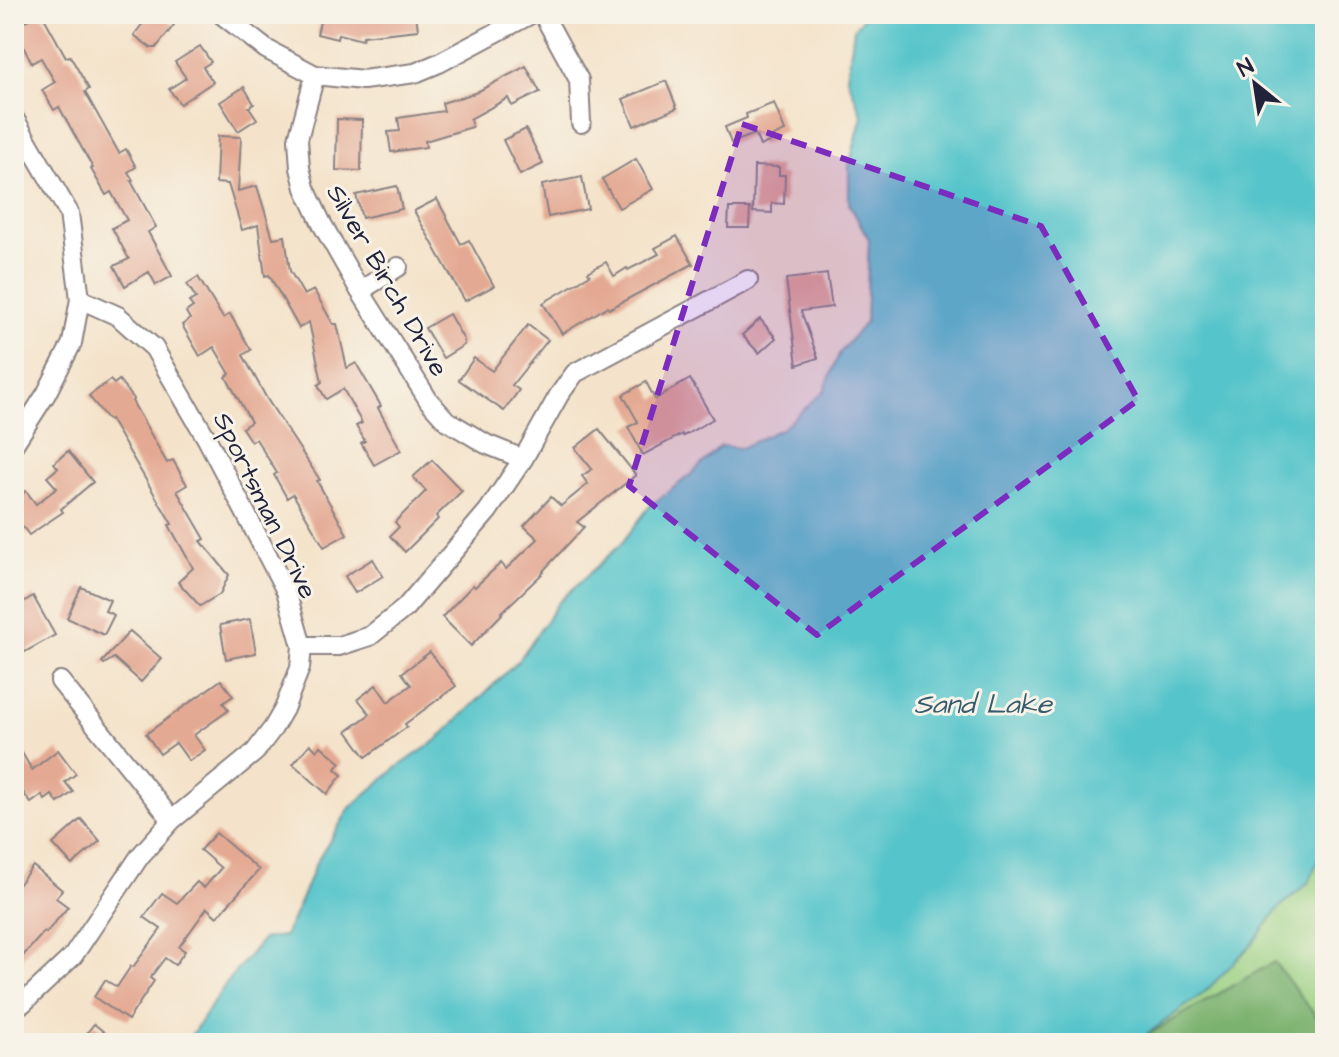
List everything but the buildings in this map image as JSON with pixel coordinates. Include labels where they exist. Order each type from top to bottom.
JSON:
[{"type":"street","points":[[221,14],[266,49],[315,75],[363,80],[415,73],[531,14]]},
{"type":"street","points":[[543,14],[579,80],[581,123]]},
{"type":"street","name":"Silver Birch Drive","points":[[315,75],[298,139],[305,188],[322,224],[429,401],[446,420],[486,444],[523,459]]},
{"type":"street","points":[[14,118],[69,213],[80,299],[72,343],[46,394],[14,444]]},
{"type":"street","points":[[360,291],[398,267]]},
{"type":"street","points":[[302,646],[339,646],[370,636],[405,608],[488,511],[575,373],[748,280]]},
{"type":"street","name":"Sportsman Drive","points":[[14,1007],[23,1003],[73,956],[140,856],[172,820],[255,752],[284,709],[300,668],[302,646],[286,591],[207,439],[154,348],[118,316],[80,299]]},
{"type":"street","points":[[60,681],[172,820]]},
{"type":"highlighted area","points":[[742,124],[1041,226],[1138,400],[817,635],[629,486]]},
{"type":"green space","points":[[1325,843],[1325,1043],[1123,1043],[1252,944],[1279,908],[1309,882]]},
{"type":"green space","points":[[1274,962],[1325,1028],[1325,1043],[1148,1043],[1142,1038]]},
{"type":"water","name":"Sand Lake","points":[[866,14],[1325,14],[1325,843],[1309,882],[1279,908],[1252,944],[1204,993],[1143,1037],[1148,1043],[1081,1043],[1054,1039],[1019,1043],[186,1043],[229,979],[263,939],[284,936],[316,863],[350,808],[395,769],[437,740],[519,660],[559,602],[621,544],[650,506],[721,446],[741,448],[783,428],[824,391],[839,354],[866,321],[869,239],[849,204],[849,166],[862,116],[847,77],[854,29]]}]
